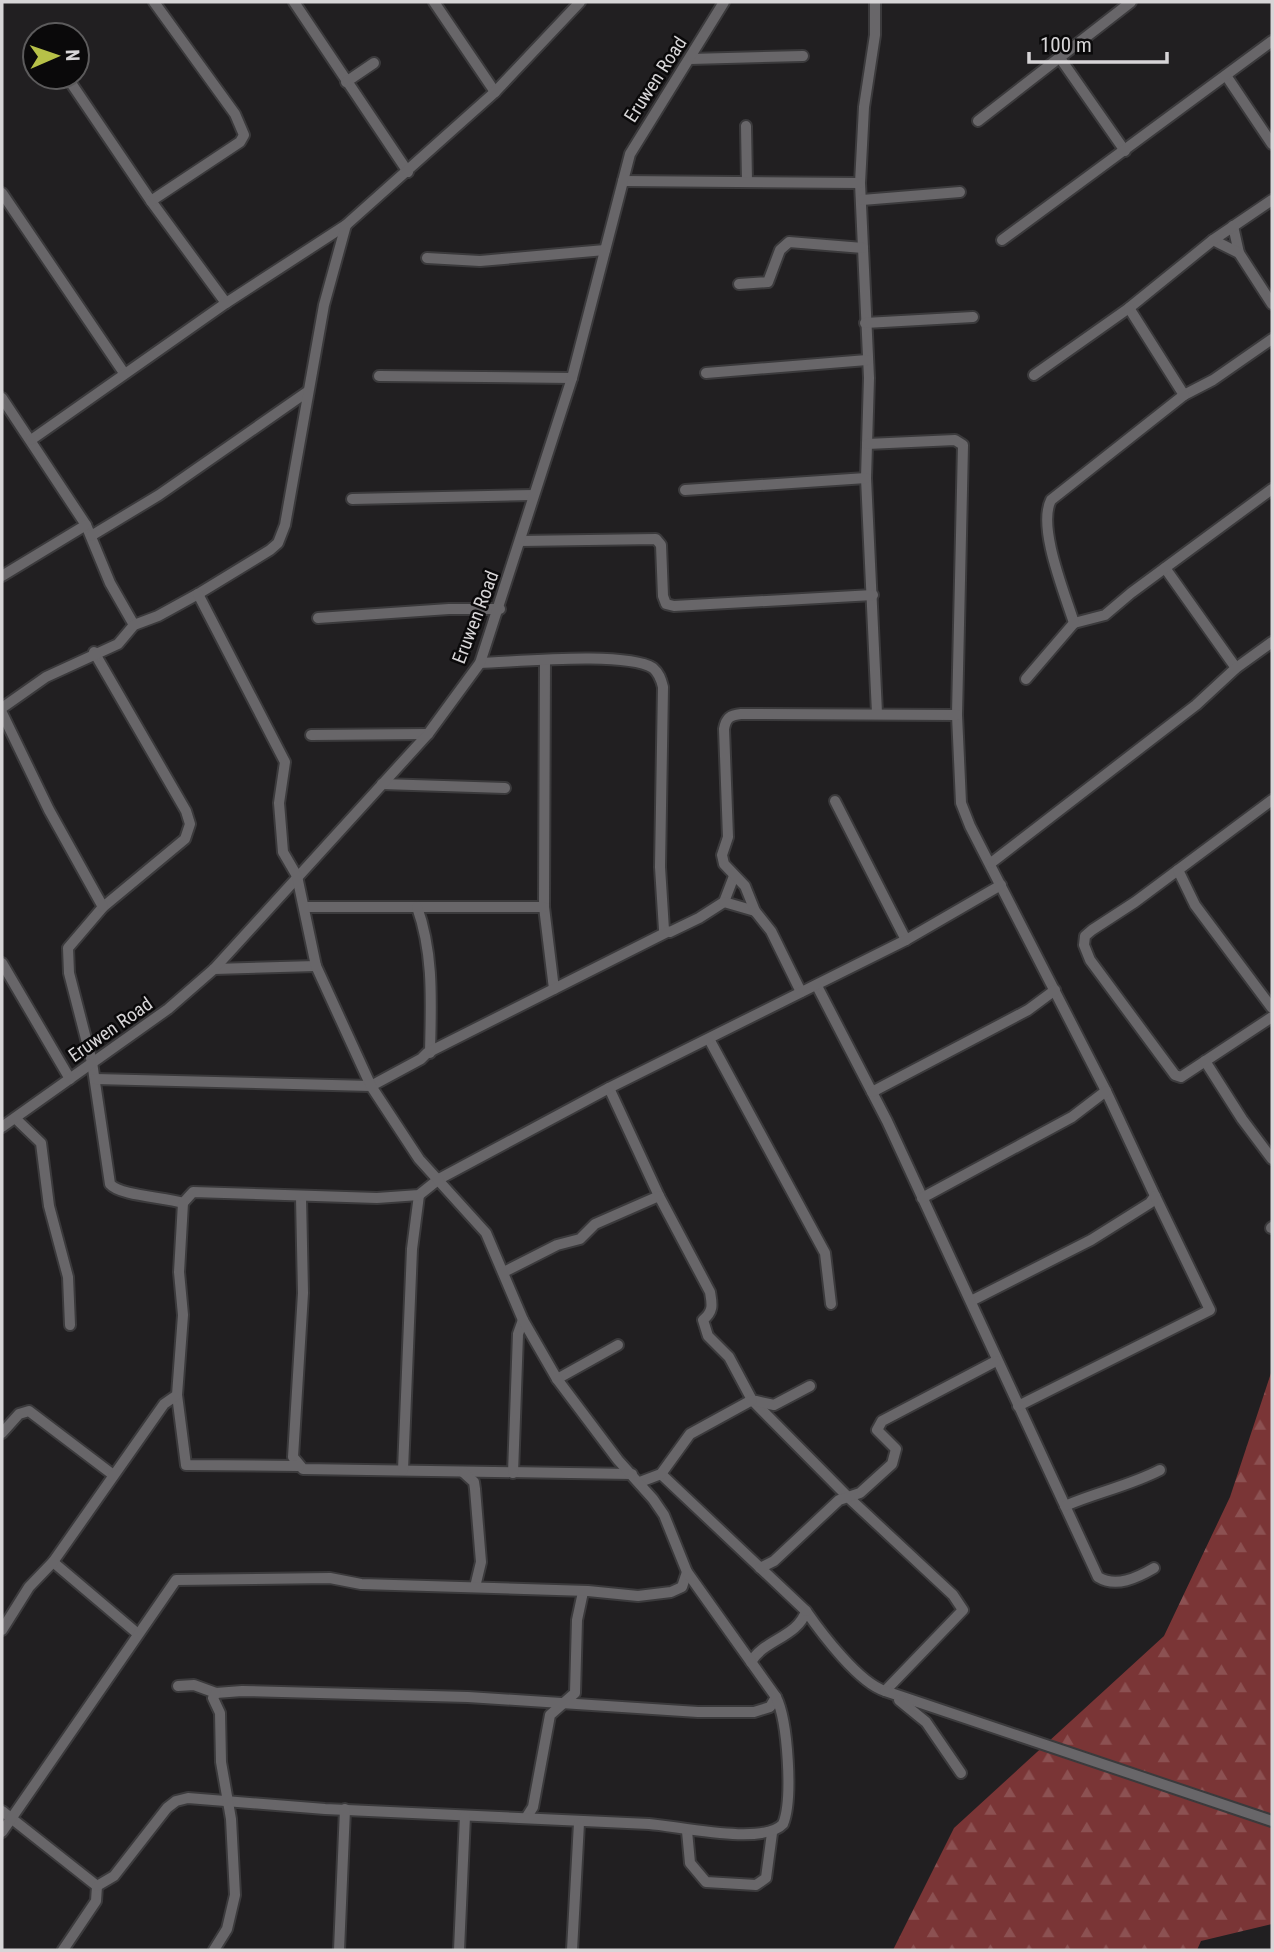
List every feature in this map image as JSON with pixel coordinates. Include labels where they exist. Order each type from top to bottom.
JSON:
[{"type":"street","points":[[151,201],[240,142],[244,135],[234,114],[154,2]]},
{"type":"street","points":[[294,2],[408,172]]},
{"type":"street","points":[[434,2],[495,92]]},
{"type":"street","points":[[31,440],[226,303],[346,225],[495,92],[580,2]]},
{"type":"street","name":"Eruwen Road","points":[[2,1127],[168,1009],[214,970],[428,734],[480,663],[500,609],[533,495],[572,378],[635,142],[724,2]]},
{"type":"street","points":[[874,2],[874,35],[864,107],[860,183],[867,360],[866,478],[877,713]]},
{"type":"street","points":[[978,121],[1131,2]]},
{"type":"street","points":[[1002,240],[1227,77],[1272,41]]},
{"type":"street","points":[[690,59],[803,57]]},
{"type":"street","points":[[1060,58],[1125,151]]},
{"type":"street","points":[[346,82],[374,63]]},
{"type":"street","points":[[1227,77],[1272,144]]},
{"type":"street","points":[[76,91],[151,201],[226,303]]},
{"type":"street","points":[[746,126],[747,182]]},
{"type":"street","points":[[623,181],[860,183]]},
{"type":"street","points":[[862,200],[960,192]]},
{"type":"street","points":[[2,193],[124,373]]},
{"type":"street","points":[[1034,375],[1129,308],[1213,240],[1272,200]]},
{"type":"street","points":[[2,708],[46,677],[94,652],[118,643],[134,625],[158,616],[198,594],[278,543],[285,525],[324,306],[346,225]]},
{"type":"street","points":[[1233,226],[1239,253],[1272,304]]},
{"type":"street","points":[[1213,240],[1239,253]]},
{"type":"street","points":[[739,284],[768,282],[780,250],[789,242],[863,248]]},
{"type":"street","points":[[427,258],[480,261],[605,250]]},
{"type":"street","points":[[1129,308],[1184,395]]},
{"type":"street","points":[[864,323],[974,317]]},
{"type":"street","points":[[1074,624],[1047,528],[1045,511],[1051,500],[1184,395],[1213,380],[1272,340]]},
{"type":"street","points":[[706,373],[867,360]]},
{"type":"street","points":[[379,376],[572,378]]},
{"type":"street","points":[[2,576],[159,495],[307,392]]},
{"type":"street","points":[[2,398],[88,531],[110,583],[134,625]]},
{"type":"street","points":[[867,444],[954,440],[962,445],[957,715],[961,803],[1106,1091],[1210,1310],[1018,1406]]},
{"type":"street","points":[[685,490],[866,478]]},
{"type":"street","points":[[1026,679],[1074,624],[1105,615],[1272,489]]},
{"type":"street","points":[[352,499],[533,495]]},
{"type":"street","points":[[520,541],[656,539],[661,545],[663,596],[666,604],[674,606],[873,595]]},
{"type":"street","points":[[1165,568],[1236,668]]},
{"type":"street","points":[[97,1886],[114,1876],[176,1801],[188,1798],[226,1803],[579,1823],[649,1824],[687,1831],[772,1833],[783,1824],[788,1803],[784,1718],[776,1698],[687,1572],[664,1515],[636,1478],[618,1460],[557,1378],[523,1320],[486,1233],[419,1159],[371,1086],[316,966],[297,876],[283,852],[279,803],[285,762],[198,594]]},
{"type":"street","points":[[318,618],[449,609],[500,609]]},
{"type":"street","points":[[991,863],[1196,705],[1236,668],[1272,642]]},
{"type":"street","points":[[94,652],[186,811],[190,824],[189,833],[180,844],[103,907],[68,948],[67,959],[92,1062],[110,1184],[120,1192],[156,1196],[183,1203]]},
{"type":"street","points":[[480,663],[622,660],[652,668],[661,677],[660,867],[662,926],[667,932]]},
{"type":"street","points":[[545,661],[544,907],[554,989]]},
{"type":"street","points":[[2,713],[49,810],[103,907]]},
{"type":"street","points":[[802,992],[771,931],[755,911],[745,886],[724,864],[722,855],[728,837],[724,730],[726,720],[732,715],[741,714],[957,715]]},
{"type":"street","points":[[311,735],[428,734]]},
{"type":"street","points":[[382,784],[505,788]]},
{"type":"street","points":[[1272,800],[1092,930],[1085,936],[1084,945],[1090,960],[1175,1075],[1181,1077],[1272,1017]]},
{"type":"street","points":[[835,801],[906,940]]},
{"type":"street","points":[[1178,870],[1195,905],[1272,1008]]},
{"type":"street","points":[[95,1079],[371,1086],[554,989],[699,918],[723,902],[734,876]]},
{"type":"street","points":[[299,1466],[186,1465],[177,1395],[183,1315],[179,1272],[183,1203],[193,1192],[301,1197],[324,1194],[377,1198],[419,1195],[439,1179],[609,1088],[906,940],[1001,884]]},
{"type":"street","points":[[723,902],[755,911]]},
{"type":"street","points":[[304,907],[544,907]]},
{"type":"street","points":[[417,907],[429,954],[430,1053]]},
{"type":"street","points":[[2,963],[70,1079]]},
{"type":"street","points":[[214,970],[316,966]]},
{"type":"street","points":[[817,986],[872,1092],[1098,1577],[1111,1583],[1136,1578],[1154,1568]]},
{"type":"street","points":[[872,1092],[1028,1010],[1055,990]]},
{"type":"street","points":[[709,1039],[825,1253],[831,1304]]},
{"type":"street","points":[[1205,1061],[1242,1119],[1272,1159]]},
{"type":"street","points":[[609,1088],[659,1196],[710,1292],[712,1306],[710,1314],[703,1320],[703,1327],[729,1357],[752,1400],[848,1497],[953,1595],[963,1610],[885,1690]]},
{"type":"street","points":[[922,1198],[1072,1117],[1106,1091]]},
{"type":"street","points":[[16,1119],[41,1143],[49,1206],[68,1277],[70,1325]]},
{"type":"street","points":[[404,1470],[412,1249],[419,1195]]},
{"type":"street","points":[[504,1272],[556,1245],[580,1239],[594,1224],[659,1196]]},
{"type":"street","points":[[971,1301],[1091,1240],[1150,1203],[1156,1196]]},
{"type":"street","points":[[301,1197],[303,1293],[293,1457],[303,1469],[636,1478],[661,1474],[690,1434],[752,1400],[774,1405],[810,1386]]},
{"type":"street","points":[[513,1473],[518,1334],[523,1320]]},
{"type":"street","points":[[557,1378],[618,1345]]},
{"type":"street","points":[[760,1568],[774,1561],[839,1500],[860,1493],[895,1458],[896,1449],[877,1430],[881,1421],[996,1361]]},
{"type":"street","points":[[2,1630],[29,1587],[53,1562],[106,1489],[112,1474],[164,1404],[177,1395]]},
{"type":"street","points":[[2,1433],[19,1414],[29,1411],[112,1474]]},
{"type":"street","points":[[1065,1506],[1089,1495],[1125,1487],[1160,1470]]},
{"type":"street","points":[[463,1472],[474,1482],[475,1489],[481,1562],[475,1587]]},
{"type":"street","points":[[661,1474],[806,1611],[823,1635],[873,1686],[1272,1821]]},
{"type":"street","points":[[53,1562],[138,1634]]},
{"type":"street","points":[[2,1832],[176,1580],[330,1578],[361,1584],[639,1596],[671,1592],[682,1587],[687,1572]]},
{"type":"street","points":[[526,1818],[533,1807],[550,1715],[572,1699],[576,1687],[576,1620],[583,1592]]},
{"type":"street","points":[[751,1662],[758,1652],[782,1638],[801,1621],[806,1611]]},
{"type":"street","points":[[178,1686],[194,1685],[216,1693],[242,1691],[468,1697],[564,1705],[754,1712],[770,1707],[776,1698]]},
{"type":"street","points":[[885,1690],[910,1706],[926,1722],[961,1773]]},
{"type":"street","points":[[214,1950],[226,1929],[235,1895],[231,1819],[226,1803],[220,1713],[213,1698],[216,1693]]},
{"type":"street","points":[[533,1807],[546,1820]]},
{"type":"street","points":[[339,1950],[345,1809]]},
{"type":"street","points":[[2,1811],[97,1886]]},
{"type":"street","points":[[459,1950],[465,1816]]},
{"type":"street","points":[[572,1950],[579,1823]]},
{"type":"street","points":[[687,1831],[690,1863],[706,1882],[756,1885],[766,1878],[772,1833]]},
{"type":"street","points":[[63,1950],[96,1901],[97,1886]]},
{"type":"green space","points":[[1272,1370],[1272,1924],[1201,1941],[1197,1950],[893,1950],[954,1828],[1164,1636],[1230,1497]]}]
